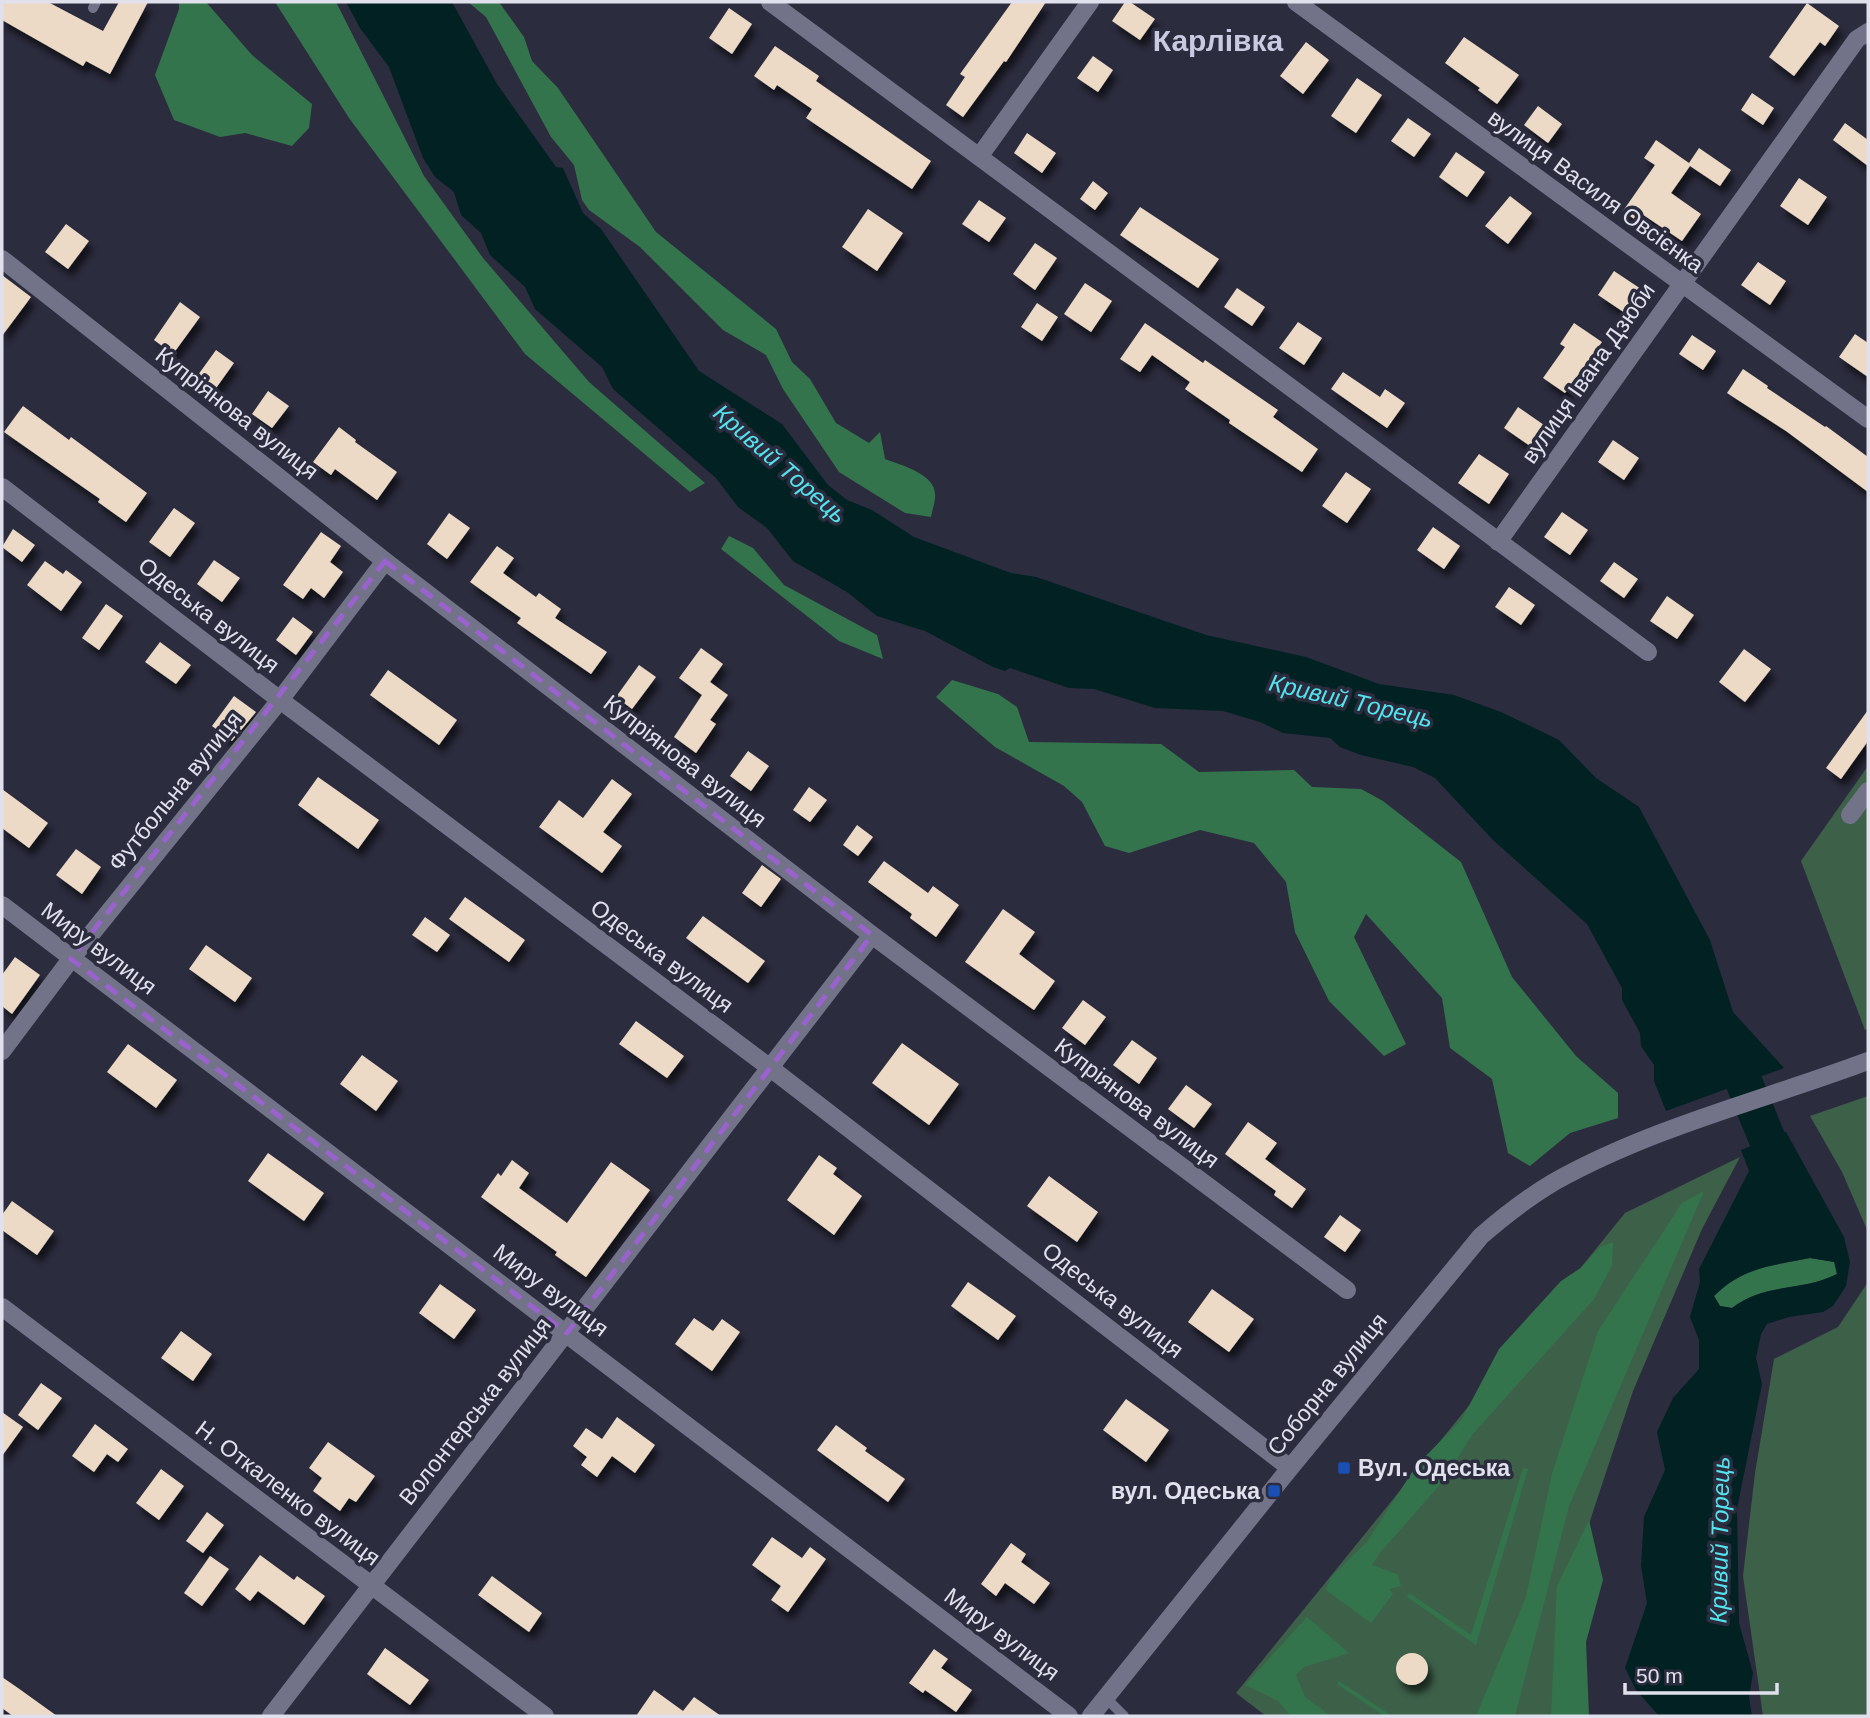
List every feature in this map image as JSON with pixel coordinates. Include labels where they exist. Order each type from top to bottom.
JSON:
[{"type":"street","points":[[770,2],[1648,652]]},
{"type":"street","points":[[979,157],[1090,2]]},
{"type":"street","name":"вулиця Василя Овсієнка","points":[[1296,2],[1868,419]]},
{"type":"street","name":"вулиця Івана Дзюби","points":[[1498,542],[1857,39],[1868,32]]},
{"type":"street","name":"Купріянова вулиця","points":[[2,259],[385,561],[872,935],[1347,1290]]},
{"type":"street","name":"Одеська вулиця","points":[[2,487],[280,700],[769,1067],[1290,1468]]},
{"type":"street","name":"Футбольна вулиця","points":[[2,1051],[71,959],[280,700],[385,561]]},
{"type":"street","points":[[1850,815],[1868,791]]},
{"type":"street","name":"Миру вулиця","points":[[2,905],[1069,1716]]},
{"type":"street","name":"Волонтерська вулиця","points":[[271,1716],[872,935]]},
{"type":"street","name":"Соборна вулиця","points":[[1091,1716],[1480,1236],[1519,1205],[1555,1182],[1648,1139],[1868,1061]]},
{"type":"street","name":"Н. Откаленко вулиця","points":[[2,1307],[544,1716]]},
{"type":"lane","points":[[1106,1698],[1124,1716]]},
{"type":"highlighted area","points":[[385,561],[872,935],[567,1333],[71,959]]},
{"type":"green space","points":[[179,2],[206,2],[252,55],[312,104],[309,128],[292,146],[245,133],[220,137],[174,120],[155,75],[179,9]]},
{"type":"green space","points":[[275,2],[336,2],[424,176],[483,258],[589,382],[705,483],[690,492],[525,354],[349,118]]},
{"type":"green space","points":[[468,2],[499,2],[524,37],[532,61],[558,88],[656,232],[776,329],[792,362],[810,379],[836,423],[869,443],[880,432],[885,459],[916,471],[929,481],[934,487],[935,497],[931,517],[905,513],[839,472],[783,389],[766,355],[723,330],[640,247],[589,210],[582,200],[574,165],[551,137],[486,17]]},
{"type":"green space","points":[[729,536],[753,548],[784,585],[877,635],[883,659],[839,641],[721,549]]},
{"type":"green space","points":[[952,680],[998,694],[1017,707],[1029,742],[1161,744],[1199,772],[1294,770],[1312,787],[1361,789],[1383,801],[1461,862],[1512,977],[1576,1056],[1618,1093],[1618,1118],[1570,1133],[1530,1166],[1508,1153],[1492,1079],[1450,1048],[1442,998],[1366,914],[1354,937],[1406,1044],[1384,1056],[1329,1001],[1295,932],[1286,882],[1254,843],[1200,830],[1129,853],[1105,846],[1082,802],[1064,786],[995,747],[936,697]]},
{"type":"green space","points":[[1868,766],[1868,1029],[1865,1030],[1801,861]]},
{"type":"green space","points":[[1868,1096],[1868,1232],[1842,1172],[1810,1116]]},
{"type":"green space","points":[[1740,1157],[1702,1229],[1633,1391],[1578,1557],[1562,1716],[1266,1716],[1236,1693],[1625,1213]]},
{"type":"green space","points":[[1704,1191],[1569,1506],[1515,1716],[1476,1716],[1526,1597],[1552,1474],[1598,1331],[1682,1203]]},
{"type":"green space","points":[[1613,1242],[1612,1266],[1594,1299],[1472,1435],[1444,1480],[1372,1565],[1397,1574],[1401,1586],[1389,1589],[1393,1594],[1371,1623],[1326,1590],[1331,1577],[1367,1542],[1416,1466],[1462,1419],[1499,1349],[1561,1281],[1582,1267],[1600,1247]]},
{"type":"green space","points":[[1810,1258],[1835,1262],[1837,1274],[1811,1283],[1757,1295],[1732,1308],[1720,1306],[1714,1296],[1734,1278],[1758,1268]]},
{"type":"green space","points":[[1868,1282],[1868,1716],[1763,1716],[1743,1576],[1755,1473],[1774,1359],[1838,1327]]},
{"type":"green space","points":[[1523,1468],[1528,1469],[1476,1645],[1407,1597],[1409,1593],[1471,1635]]},
{"type":"green space","points":[[1589,1520],[1603,1580],[1586,1642],[1589,1716],[1551,1716],[1557,1586]]},
{"type":"green space","points":[[1307,1617],[1349,1653],[1304,1667],[1296,1675],[1305,1697],[1331,1716],[1291,1716],[1278,1701],[1245,1685]]},
{"type":"green space","points":[[1339,1681],[1392,1716],[1384,1716],[1337,1684]]},
{"type":"water","points":[[346,2],[452,2],[497,84],[556,167],[563,168],[583,213],[601,229],[699,371],[782,424],[828,485],[847,500],[872,510],[914,537],[1011,573],[1036,577],[1206,635],[1306,657],[1379,684],[1454,695],[1501,712],[1559,740],[1596,778],[1639,807],[1710,940],[1733,1012],[1784,1068],[1666,1111],[1654,1081],[1654,1065],[1641,1046],[1640,1033],[1622,1000],[1622,988],[1587,924],[1493,840],[1435,778],[1413,767],[1361,755],[1340,747],[1330,738],[1283,733],[1260,722],[1223,711],[1155,708],[1094,689],[1069,688],[1010,668],[1005,671],[993,667],[925,631],[877,616],[847,592],[793,561],[767,528],[738,507],[716,478],[613,389],[602,367],[535,309],[525,287],[490,255],[481,233],[461,215],[454,192],[435,177],[423,158],[389,67],[360,28]]},
{"type":"water","points":[[1786,1132],[1844,1237],[1850,1262],[1846,1286],[1833,1306],[1823,1312],[1789,1317],[1767,1324],[1761,1334],[1756,1358],[1762,1384],[1737,1509],[1739,1623],[1753,1673],[1749,1697],[1752,1716],[1659,1716],[1636,1690],[1625,1668],[1647,1603],[1641,1566],[1644,1517],[1665,1470],[1657,1432],[1673,1398],[1699,1369],[1699,1340],[1690,1317],[1700,1282],[1699,1269],[1749,1171],[1741,1150]],"holes":[[[1810,1258],[1834,1262],[1837,1274],[1824,1280],[1758,1294],[1732,1308],[1720,1306],[1714,1296],[1736,1279],[1759,1269]]]},
{"type":"building","points":[[2,2],[48,2],[103,31],[119,2],[148,2],[110,74],[86,61],[83,66],[2,20]]},
{"type":"building","points":[[1012,2],[1046,2],[1006,62],[1004,61],[963,117],[946,105],[965,77],[960,74]]},
{"type":"building","points":[[1125,2],[1130,2],[1155,19],[1140,40],[1112,21]]},
{"type":"building","points":[[1807,3],[1839,26],[1825,46],[1820,42],[1794,76],[1769,57]]},
{"type":"building","points":[[729,8],[752,24],[732,54],[709,38]]},
{"type":"building","points":[[1464,37],[1519,75],[1497,104],[1445,63]]},
{"type":"building","points":[[1306,42],[1329,60],[1303,94],[1280,76]]},
{"type":"building","points":[[775,46],[819,76],[816,81],[931,161],[912,189],[806,118],[812,109],[777,85],[774,90],[754,76]]},
{"type":"building","points":[[1093,56],[1113,70],[1098,92],[1077,78]]},
{"type":"building","points":[[1357,78],[1382,95],[1356,133],[1331,116]]},
{"type":"building","points":[[1752,93],[1774,108],[1763,125],[1741,110]]},
{"type":"building","points":[[1538,106],[1562,124],[1548,143],[1524,125]]},
{"type":"building","points":[[1408,118],[1431,134],[1414,157],[1391,141]]},
{"type":"building","points":[[1845,123],[1868,140],[1868,166],[1833,140]]},
{"type":"building","points":[[1027,133],[1056,153],[1042,173],[1014,153]]},
{"type":"building","points":[[1656,140],[1689,163],[1699,148],[1731,170],[1720,186],[1690,166],[1671,193],[1701,214],[1682,241],[1642,214],[1637,221],[1623,211],[1655,165],[1644,158]]},
{"type":"building","points":[[1456,152],[1485,172],[1467,197],[1439,177]]},
{"type":"building","points":[[1799,178],[1827,197],[1808,225],[1780,206]]},
{"type":"building","points":[[1093,181],[1108,193],[1095,210],[1080,199]]},
{"type":"building","points":[[1510,196],[1532,213],[1508,244],[1485,226]]},
{"type":"building","points":[[979,200],[1006,218],[989,242],[962,224]]},
{"type":"building","points":[[1140,207],[1219,259],[1198,288],[1120,235]]},
{"type":"building","points":[[868,209],[903,233],[877,271],[842,247]]},
{"type":"building","points":[[66,224],[89,241],[68,269],[45,252]]},
{"type":"building","points":[[1035,243],[1057,258],[1035,290],[1013,274]]},
{"type":"building","points":[[1758,262],[1786,281],[1770,305],[1741,285]]},
{"type":"building","points":[[1614,271],[1641,289],[1625,313],[1598,295]]},
{"type":"building","points":[[2,275],[31,297],[2,336]]},
{"type":"building","points":[[1085,283],[1112,301],[1091,332],[1064,314]]},
{"type":"building","points":[[1237,288],[1265,307],[1252,326],[1224,307]]},
{"type":"building","points":[[180,302],[200,317],[173,354],[154,340]]},
{"type":"building","points":[[1037,303],[1058,317],[1042,341],[1021,327]]},
{"type":"building","points":[[1298,322],[1322,338],[1304,365],[1279,348]]},
{"type":"building","points":[[1145,323],[1278,410],[1273,417],[1318,449],[1302,472],[1229,423],[1230,420],[1185,389],[1190,382],[1152,355],[1140,372],[1120,359]]},
{"type":"building","points":[[1574,323],[1602,342],[1565,393],[1543,378],[1565,347],[1560,344]]},
{"type":"building","points":[[1855,334],[1868,343],[1868,377],[1839,357]]},
{"type":"building","points":[[1692,335],[1716,351],[1703,370],[1679,354]]},
{"type":"building","points":[[216,350],[234,363],[216,388],[198,375]]},
{"type":"building","points":[[1743,369],[1868,457],[1868,492],[1786,431],[1727,393]]},
{"type":"building","points":[[1343,372],[1380,397],[1385,389],[1405,403],[1387,428],[1331,389]]},
{"type":"building","points":[[268,391],[289,406],[272,428],[252,414]]},
{"type":"building","points":[[23,406],[69,440],[71,437],[147,493],[126,522],[98,502],[100,499],[4,432]]},
{"type":"building","points":[[1518,407],[1544,425],[1530,446],[1504,428]]},
{"type":"building","points":[[339,427],[397,472],[377,500],[335,469],[331,475],[313,462]]},
{"type":"building","points":[[1613,440],[1639,458],[1624,480],[1598,462]]},
{"type":"building","points":[[1479,454],[1509,474],[1489,504],[1458,483]]},
{"type":"building","points":[[1346,472],[1371,489],[1347,523],[1322,506]]},
{"type":"building","points":[[174,508],[195,523],[170,557],[149,542]]},
{"type":"building","points":[[1562,512],[1588,530],[1570,555],[1544,537]]},
{"type":"building","points":[[449,513],[470,528],[447,559],[427,544]]},
{"type":"building","points":[[1433,527],[1460,546],[1444,569],[1417,550]]},
{"type":"building","points":[[13,529],[35,545],[22,562],[2,547]]},
{"type":"building","points":[[321,532],[341,546],[330,562],[343,572],[324,598],[311,588],[303,599],[283,585]]},
{"type":"building","points":[[497,546],[514,558],[503,573],[536,597],[539,593],[561,609],[555,618],[607,652],[591,674],[517,623],[521,618],[470,582]]},
{"type":"building","points":[[214,560],[240,578],[222,602],[197,584]]},
{"type":"building","points":[[45,561],[63,574],[66,570],[82,582],[61,611],[27,585]]},
{"type":"building","points":[[1614,562],[1638,579],[1624,598],[1600,581]]},
{"type":"building","points":[[1509,587],[1535,605],[1521,625],[1495,607]]},
{"type":"building","points":[[1667,596],[1694,615],[1677,639],[1650,621]]},
{"type":"building","points":[[106,604],[123,616],[99,650],[82,638]]},
{"type":"building","points":[[293,617],[313,632],[296,655],[276,640]]},
{"type":"building","points":[[160,642],[191,665],[176,684],[145,662]]},
{"type":"building","points":[[701,648],[723,664],[710,682],[728,695],[710,720],[716,724],[696,753],[674,737],[702,695],[679,678]]},
{"type":"building","points":[[1744,649],[1771,669],[1745,702],[1719,682]]},
{"type":"building","points":[[639,665],[656,677],[632,709],[616,697]]},
{"type":"building","points":[[388,670],[457,720],[439,745],[370,695]]},
{"type":"building","points":[[234,696],[256,712],[232,741],[212,726]]},
{"type":"building","points":[[1868,710],[1868,741],[1841,779],[1826,768]]},
{"type":"building","points":[[748,751],[769,766],[751,791],[730,776]]},
{"type":"building","points":[[318,777],[379,820],[358,849],[298,805]]},
{"type":"building","points":[[612,779],[632,794],[603,832],[622,846],[602,873],[539,827],[559,800],[583,818]]},
{"type":"building","points":[[809,787],[827,800],[810,822],[793,810]]},
{"type":"building","points":[[2,789],[48,823],[29,848],[2,828]]},
{"type":"building","points":[[857,825],[873,837],[858,856],[843,845]]},
{"type":"building","points":[[76,849],[101,867],[82,894],[56,875]]},
{"type":"building","points":[[884,861],[928,893],[933,886],[959,905],[936,937],[910,918],[912,914],[868,882]]},
{"type":"building","points":[[762,865],[781,879],[761,907],[742,893]]},
{"type":"building","points":[[465,897],[525,940],[509,962],[449,919]]},
{"type":"building","points":[[1003,909],[1035,932],[1019,954],[1055,981],[1034,1010],[965,962]]},
{"type":"building","points":[[703,916],[765,961],[748,983],[686,938]]},
{"type":"building","points":[[425,917],[450,935],[437,952],[412,935]]},
{"type":"building","points":[[206,945],[252,978],[235,1002],[189,969]]},
{"type":"building","points":[[15,957],[40,975],[12,1014],[2,1006],[2,975]]},
{"type":"building","points":[[1083,1000],[1106,1017],[1085,1045],[1062,1028]]},
{"type":"building","points":[[636,1021],[684,1056],[667,1078],[619,1044]]},
{"type":"building","points":[[1132,1040],[1157,1058],[1139,1084],[1113,1065]]},
{"type":"building","points":[[902,1043],[959,1084],[929,1125],[872,1083]]},
{"type":"building","points":[[128,1044],[177,1080],[156,1108],[107,1072]]},
{"type":"building","points":[[362,1055],[398,1081],[376,1111],[340,1084]]},
{"type":"building","points":[[1186,1085],[1212,1104],[1194,1128],[1168,1109]]},
{"type":"building","points":[[1248,1122],[1277,1143],[1265,1159],[1306,1189],[1292,1208],[1274,1195],[1276,1191],[1225,1154]]},
{"type":"building","points":[[268,1153],[324,1193],[304,1221],[248,1181]]},
{"type":"building","points":[[819,1155],[837,1168],[833,1174],[862,1196],[834,1235],[787,1200]]},
{"type":"building","points":[[512,1160],[529,1173],[519,1188],[567,1223],[611,1162],[650,1190],[586,1277],[555,1255],[557,1252],[481,1197],[498,1173],[501,1176]]},
{"type":"building","points":[[1049,1176],[1098,1212],[1077,1242],[1027,1206]]},
{"type":"building","points":[[12,1201],[54,1231],[37,1255],[2,1230],[2,1215]]},
{"type":"building","points":[[1340,1215],[1361,1230],[1345,1252],[1324,1237]]},
{"type":"building","points":[[968,1282],[1016,1316],[998,1340],[951,1306]]},
{"type":"building","points":[[440,1284],[476,1310],[454,1339],[419,1313]]},
{"type":"building","points":[[1212,1289],[1254,1319],[1229,1352],[1188,1322]]},
{"type":"building","points":[[694,1318],[713,1331],[722,1319],[740,1332],[712,1371],[675,1344]]},
{"type":"building","points":[[181,1331],[212,1354],[193,1381],[161,1358]]},
{"type":"building","points":[[41,1383],[62,1398],[38,1430],[18,1415]]},
{"type":"building","points":[[1126,1399],[1169,1430],[1146,1462],[1103,1430]]},
{"type":"building","points":[[2,1412],[23,1427],[2,1456]]},
{"type":"building","points":[[617,1417],[655,1445],[635,1473],[612,1456],[597,1477],[581,1465],[587,1457],[573,1446],[586,1428],[602,1439]]},
{"type":"building","points":[[95,1424],[128,1449],[118,1462],[107,1454],[94,1472],[72,1456]]},
{"type":"building","points":[[836,1425],[867,1448],[865,1451],[905,1479],[888,1502],[817,1450]]},
{"type":"building","points":[[328,1442],[375,1476],[356,1502],[349,1498],[340,1511],[313,1491],[322,1478],[309,1468]]},
{"type":"building","points":[[161,1469],[184,1486],[159,1520],[136,1503]]},
{"type":"building","points":[[207,1512],[224,1525],[203,1553],[186,1541]]},
{"type":"building","points":[[772,1537],[802,1558],[810,1547],[826,1559],[788,1612],[771,1600],[781,1586],[752,1565]]},
{"type":"building","points":[[1011,1543],[1026,1554],[1021,1562],[1050,1583],[1034,1604],[1005,1583],[996,1596],[981,1584]]},
{"type":"building","points":[[260,1555],[294,1580],[297,1576],[325,1596],[304,1625],[258,1591],[250,1601],[235,1589]]},
{"type":"building","points":[[210,1556],[229,1569],[202,1606],[184,1593]]},
{"type":"building","points":[[492,1576],[542,1613],[529,1632],[478,1595]]},
{"type":"building","points":[[385,1648],[429,1680],[410,1705],[367,1674]]},
{"type":"building","points":[[934,1649],[948,1659],[941,1668],[972,1690],[956,1712],[925,1690],[923,1693],[909,1683]]},
{"type":"building","points":[[1412,1653],[1423,1658],[1428,1669],[1423,1680],[1412,1685],[1401,1680],[1396,1669],[1401,1658]]},
{"type":"building","points":[[2,1677],[57,1716],[13,1716],[2,1708]]},
{"type":"building","points":[[654,1690],[683,1711],[694,1697],[721,1716],[636,1716]]},
{"type":"waterway","name":"Кривий Торець","points":[[1722,1038],[1734,1058],[1775,1158],[1778,1189]]},
{"type":"place","name":"Вул. Одеська","points":[[1344,1468]]},
{"type":"place","name":"вул. Одеська","points":[[1274,1491]]},
{"type":"district","name":"Карлівка","points":[[1218,41]]}]
